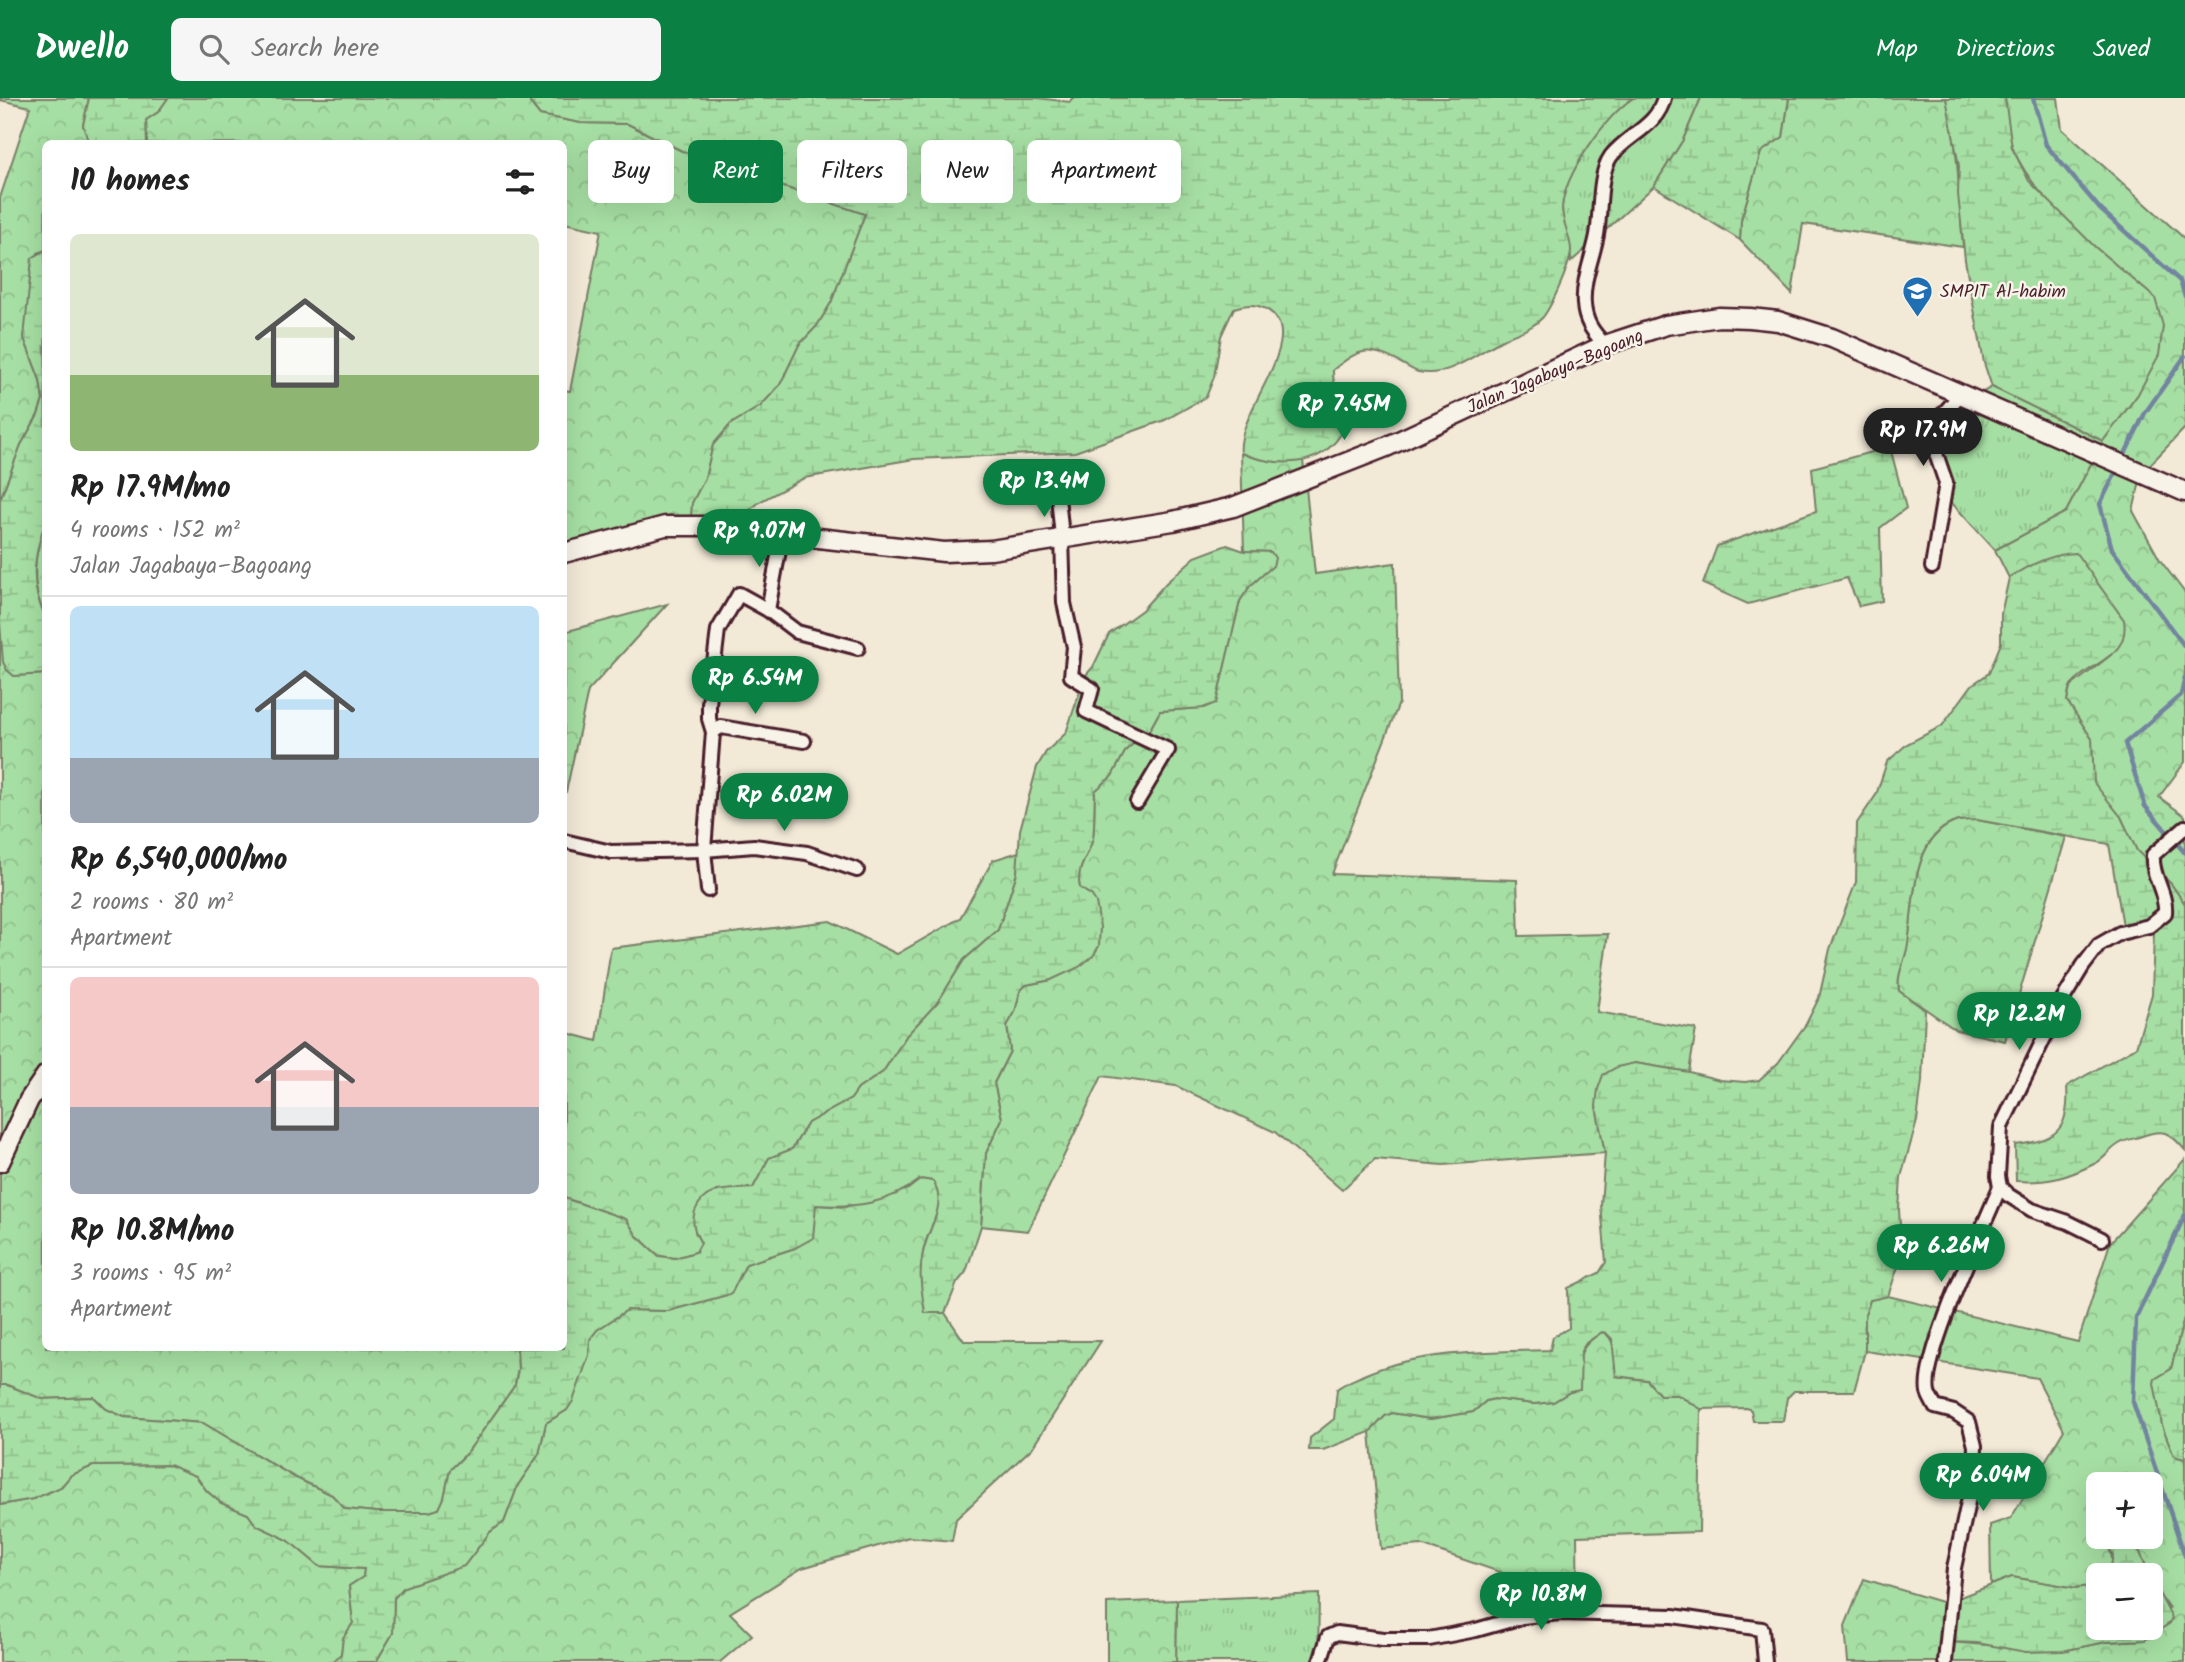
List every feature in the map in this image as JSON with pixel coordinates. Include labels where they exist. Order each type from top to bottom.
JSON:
[{"type":"street","points":[[1605,345],[1589,329],[1584,304],[1585,287],[1597,235],[1604,171],[1609,158],[1654,120],[1661,110],[1664,98]]},
{"type":"street","name":"Jalan Jagabaya–Bagoang","points":[[567,552],[666,526],[738,526],[782,534],[944,552],[991,550],[1172,521],[1233,507],[1386,447],[1605,345],[1666,325],[1719,317],[1769,320],[1832,338],[2185,492]]},
{"type":"street","points":[[1932,567],[1946,483],[1931,430],[1961,395]]},
{"type":"street","points":[[1059,496],[1064,603],[1074,647],[1071,676],[1092,689],[1086,711],[1168,750],[1137,802]]},
{"type":"street","points":[[768,610],[782,534]]},
{"type":"street","points":[[708,890],[704,850],[713,732],[709,719],[709,704],[718,630],[738,594],[768,610],[797,632],[858,648]]},
{"type":"street","points":[[713,732],[721,727],[804,741]]},
{"type":"street","points":[[1945,1662],[1954,1567],[1974,1475],[1975,1446],[1969,1422],[1954,1412],[1935,1407],[1928,1392],[1929,1369],[1938,1336],[2000,1187],[1998,1176],[2001,1127],[2069,988],[2099,945],[2119,933],[2149,926],[2165,913],[2166,906],[2152,865],[2153,855],[2184,827]]},
{"type":"street","points":[[567,842],[611,852],[754,846],[807,853],[857,870]]},
{"type":"street","points":[[0,1162],[29,1100],[42,1081]]},
{"type":"street","points":[[2000,1187],[2032,1210],[2068,1222],[2102,1239]]},
{"type":"street","points":[[1320,1662],[1328,1637],[1337,1633],[1383,1639],[1429,1639],[1522,1617],[1560,1614],[1673,1616],[1762,1629],[1765,1662]]},
{"type":"green space","points":[[89,98],[83,125],[88,140],[42,140],[42,251],[38,253],[24,338],[40,380],[42,403],[21,445],[0,500],[0,198],[30,107],[0,100]]},
{"type":"green space","points":[[89,98],[168,98],[158,112],[146,120],[147,140],[88,140],[83,125]]},
{"type":"green space","points":[[168,98],[530,98],[530,103],[540,115],[581,123],[628,124],[660,140],[588,140],[588,203],[674,203],[674,147],[688,152],[688,203],[783,203],[783,187],[797,191],[797,203],[832,203],[865,214],[831,303],[817,326],[799,345],[780,385],[761,406],[731,424],[713,445],[705,478],[692,503],[691,519],[567,554],[567,390],[570,391],[601,231],[567,224],[567,140],[147,140],[146,120],[158,112]]},
{"type":"green space","points":[[530,98],[1037,98],[1070,102],[1072,98],[1633,98],[1622,106],[1599,132],[1570,179],[1562,208],[1570,255],[1560,284],[1543,317],[1530,327],[1456,366],[1439,372],[1418,372],[1379,353],[1364,352],[1350,357],[1333,370],[1343,418],[1341,434],[1330,447],[1310,459],[1275,462],[1241,453],[1242,436],[1277,355],[1281,337],[1278,321],[1266,309],[1246,305],[1234,308],[1221,336],[1214,377],[1206,397],[1165,420],[1075,452],[914,459],[804,478],[761,501],[742,516],[691,519],[692,503],[705,478],[713,445],[731,424],[761,406],[780,385],[799,345],[817,326],[831,303],[865,214],[832,203],[907,203],[907,140],[797,140],[797,191],[783,187],[783,140],[688,140],[688,152],[674,147],[674,140],[660,140],[628,124],[581,123],[540,115]]},
{"type":"green space","points":[[1633,98],[1701,98],[1683,140],[1654,186],[1571,262],[1562,207],[1570,179],[1599,132],[1622,106]]},
{"type":"green space","points":[[1701,98],[1789,98],[1783,137],[1761,152],[1741,220],[1740,240],[1654,186],[1683,140]]},
{"type":"green space","points":[[1789,98],[1946,98],[1956,154],[1963,247],[1803,224],[1792,294],[1740,240],[1741,220],[1761,152],[1783,137]]},
{"type":"green space","points":[[1946,98],[2005,98],[2012,148],[2029,181],[2095,247],[2155,298],[2163,326],[2159,355],[2138,394],[2103,441],[1992,387],[1984,363],[1965,260],[1958,194],[1959,166]]},
{"type":"green space","points":[[2005,98],[2058,98],[2062,129],[2185,239],[2185,428],[2142,473],[2133,511],[2160,560],[2185,593],[2185,762],[2159,797],[2185,816],[2185,904],[2171,884],[2137,851],[2121,817],[2093,783],[2092,739],[2067,701],[2070,687],[2111,655],[2027,567],[2009,578],[1995,550],[2066,512],[2103,441],[2138,394],[2155,298],[2076,230],[2039,191],[2014,151]]},
{"type":"green space","points":[[42,252],[42,393],[40,380],[24,338],[32,258]]},
{"type":"green space","points":[[1992,387],[2103,441],[2066,512],[1995,550],[1951,502],[1938,447],[1960,405]]},
{"type":"green space","points":[[42,403],[42,534],[36,556],[35,580],[42,608],[42,674],[14,676],[3,662],[0,623],[0,500],[21,445]]},
{"type":"green space","points":[[1890,447],[1906,508],[1880,528],[1882,601],[1859,606],[1847,578],[1748,604],[1703,584],[1717,546],[1816,511],[1812,468]]},
{"type":"green space","points":[[1241,453],[1271,461],[1303,460],[1315,574],[1395,563],[1399,703],[1332,874],[1517,880],[1519,936],[1608,934],[1597,1012],[1696,1029],[1689,1072],[1635,1063],[1596,1106],[1605,1153],[1443,1165],[1375,1159],[1342,1190],[1275,1132],[1176,1086],[1102,1076],[1028,1231],[981,1226],[986,1153],[1002,1119],[994,1083],[1010,1051],[1007,1026],[1015,1012],[1020,991],[1026,985],[1051,980],[1092,896],[1080,888],[1079,874],[1093,838],[1095,791],[1112,775],[1126,750],[1150,729],[1160,711],[1203,708],[1216,702],[1240,601],[1250,586],[1272,566],[1271,552],[1244,551]]},
{"type":"green space","points":[[42,532],[42,608],[35,580]]},
{"type":"green space","points":[[1227,545],[1244,551],[1271,552],[1275,558],[1273,566],[1250,586],[1240,601],[1216,703],[1203,708],[1160,711],[1150,729],[1126,750],[1112,776],[1095,791],[1093,838],[1079,874],[1079,881],[1080,888],[1096,902],[1100,927],[1099,946],[1093,956],[1079,967],[1051,980],[1026,985],[1020,991],[1015,1012],[1007,1026],[1010,1051],[994,1083],[1002,1119],[986,1153],[981,1226],[966,1272],[957,1283],[945,1313],[925,1313],[921,1268],[925,1243],[936,1217],[938,1199],[933,1181],[921,1179],[896,1194],[871,1203],[816,1205],[813,1238],[795,1248],[746,1264],[731,1294],[668,1311],[627,1310],[597,1330],[590,1339],[589,1355],[573,1401],[567,1410],[546,1423],[539,1454],[518,1485],[504,1522],[490,1532],[464,1566],[404,1587],[394,1598],[393,1633],[376,1662],[333,1662],[341,1654],[343,1638],[353,1623],[349,1586],[363,1577],[364,1569],[319,1566],[288,1540],[256,1525],[248,1514],[221,1503],[207,1491],[196,1476],[169,1465],[93,1466],[71,1475],[61,1487],[33,1499],[0,1505],[0,1385],[7,1385],[42,1399],[94,1397],[106,1409],[124,1417],[203,1423],[294,1477],[332,1495],[345,1509],[429,1512],[439,1509],[450,1470],[467,1453],[515,1385],[517,1351],[567,1351],[567,1199],[626,1219],[637,1236],[659,1256],[675,1258],[696,1252],[701,1243],[693,1220],[699,1203],[705,1197],[719,1191],[753,1188],[769,1158],[792,1149],[808,1123],[851,1099],[858,1089],[883,1072],[907,1035],[938,1002],[964,960],[998,930],[1017,873],[1020,830],[1037,767],[1046,752],[1066,733],[1085,676],[1093,667],[1109,634],[1142,610],[1166,583],[1195,557]]},
{"type":"green space","points":[[2076,553],[2124,620],[2124,633],[2115,651],[2071,685],[2067,701],[2092,739],[2094,783],[2121,817],[2137,851],[2171,884],[2185,904],[2185,1150],[2170,1135],[2154,1133],[2121,1143],[2098,1162],[2065,1176],[2038,1181],[2016,1181],[2015,1145],[2041,1140],[2058,1130],[2066,1113],[2067,1086],[2136,1047],[2152,994],[2154,931],[2151,925],[2123,926],[2109,844],[1977,820],[1957,821],[1941,830],[1930,842],[1917,874],[1908,943],[1899,978],[1899,991],[1925,1010],[1922,1081],[1917,1121],[1901,1177],[1899,1210],[1902,1255],[1888,1296],[1870,1300],[1865,1314],[1865,1351],[1854,1391],[1794,1391],[1787,1398],[1783,1421],[1753,1421],[1751,1410],[1746,1408],[1701,1409],[1678,1395],[1660,1395],[1647,1380],[1616,1376],[1612,1339],[1602,1332],[1586,1343],[1581,1351],[1580,1390],[1570,1392],[1553,1402],[1534,1404],[1494,1399],[1486,1401],[1473,1412],[1430,1419],[1392,1413],[1385,1416],[1370,1432],[1323,1450],[1309,1450],[1310,1438],[1334,1419],[1337,1389],[1344,1384],[1388,1366],[1433,1356],[1550,1350],[1553,1337],[1569,1328],[1568,1288],[1599,1273],[1606,1262],[1601,1205],[1605,1153],[1596,1106],[1603,1075],[1617,1067],[1635,1063],[1720,1080],[1745,1082],[1759,1080],[1778,1063],[1806,1024],[1819,998],[1830,949],[1856,882],[1857,823],[1876,795],[1887,762],[1907,744],[1942,726],[1972,685],[1989,673],[2001,643],[2001,614],[2009,578],[2041,561]]},
{"type":"green space","points":[[667,604],[588,691],[567,787],[567,631]]},
{"type":"green space","points":[[0,623],[14,676],[42,674],[42,1351],[517,1351],[518,1369],[515,1385],[467,1453],[450,1470],[439,1509],[429,1512],[345,1509],[332,1495],[294,1477],[203,1423],[124,1417],[106,1409],[94,1397],[42,1399],[7,1385],[0,1385]]},
{"type":"green space","points":[[1977,820],[2066,837],[2005,1041],[1956,1030],[1899,991],[1899,978],[1907,949],[1914,892],[1922,857],[1941,830],[1957,821]]},
{"type":"green space","points":[[1019,852],[1017,873],[998,930],[964,960],[938,1002],[907,1035],[883,1072],[858,1089],[851,1099],[808,1123],[792,1149],[769,1158],[753,1188],[716,1191],[695,1232],[701,1243],[696,1252],[675,1258],[659,1256],[637,1236],[626,1219],[567,1199],[567,1033],[597,1041],[611,948],[830,921],[897,954],[960,918],[993,860]]},
{"type":"green space","points":[[2185,1159],[2185,1314],[2171,1369],[2156,1379],[2162,1425],[2174,1456],[2185,1459],[2185,1662],[1848,1662],[1845,1626],[1864,1579],[1945,1603],[1950,1642],[2062,1651],[2106,1642],[2163,1640],[2163,1616],[2169,1608],[2163,1600],[2163,1563],[2144,1563],[2138,1549],[2163,1549],[2163,1472],[2086,1472],[2086,1549],[2109,1549],[2112,1560],[2112,1563],[2086,1563],[2086,1587],[2076,1588],[2012,1577],[1991,1585],[1990,1525],[2011,1518],[2064,1430],[2037,1378],[1865,1351],[1865,1314],[1870,1300],[1888,1296],[2078,1342],[2110,1243]]},
{"type":"green space","points":[[921,1179],[933,1181],[939,1200],[923,1253],[925,1313],[945,1313],[964,1341],[1101,1341],[1032,1448],[956,1519],[952,1541],[909,1537],[802,1568],[730,1613],[752,1635],[720,1662],[376,1662],[393,1633],[394,1598],[404,1587],[464,1566],[490,1532],[504,1522],[518,1485],[539,1454],[546,1423],[567,1410],[589,1355],[590,1339],[597,1330],[627,1310],[668,1311],[731,1294],[746,1264],[795,1248],[816,1205],[845,1207],[908,1189]]},
{"type":"green space","points":[[2185,1314],[2185,1459],[2174,1456],[2162,1425],[2154,1383],[2155,1379],[2171,1369]]},
{"type":"green space","points":[[1602,1332],[1613,1344],[1616,1376],[1647,1380],[1660,1395],[1678,1395],[1701,1409],[1699,1532],[1577,1536],[1578,1618],[1536,1622],[1520,1579],[1421,1545],[1381,1549],[1370,1432],[1385,1416],[1392,1413],[1430,1419],[1473,1412],[1486,1401],[1494,1399],[1534,1404],[1553,1402],[1580,1389],[1580,1356],[1586,1345]]},
{"type":"green space","points":[[169,1465],[196,1476],[207,1491],[221,1503],[248,1514],[256,1525],[288,1540],[319,1566],[364,1569],[363,1577],[349,1586],[353,1623],[343,1638],[341,1654],[333,1662],[0,1662],[0,1505],[33,1499],[61,1487],[71,1475],[93,1466]]},
{"type":"green space","points":[[2110,1549],[2138,1549],[2145,1563],[2112,1563],[2113,1556]]},
{"type":"green space","points":[[2012,1577],[2076,1588],[2086,1587],[2086,1640],[2145,1640],[2106,1642],[2062,1651],[2026,1652],[1977,1643],[1950,1642],[1945,1603]]},
{"type":"green space","points":[[1319,1594],[1318,1662],[1176,1662],[1177,1600]]},
{"type":"green space","points":[[1177,1600],[1176,1662],[1107,1662],[1107,1603]]},
{"type":"green space","points":[[2163,1601],[2172,1618],[2163,1628]]},
{"type":"waterway","points":[[2033,98],[2046,145],[2100,209],[2180,281],[2185,296]]},
{"type":"waterway","points":[[2122,460],[2145,413],[2185,356]]},
{"type":"waterway","points":[[2118,468],[2100,504],[2112,549],[2185,647]]},
{"type":"waterway","points":[[2185,677],[2181,695],[2125,743],[2145,806],[2185,853]]},
{"type":"waterway","points":[[2185,1215],[2136,1318],[2133,1402],[2185,1556]]},
{"type":"place","name":"SMPIT Al-habim","points":[[1917,318]]}]
